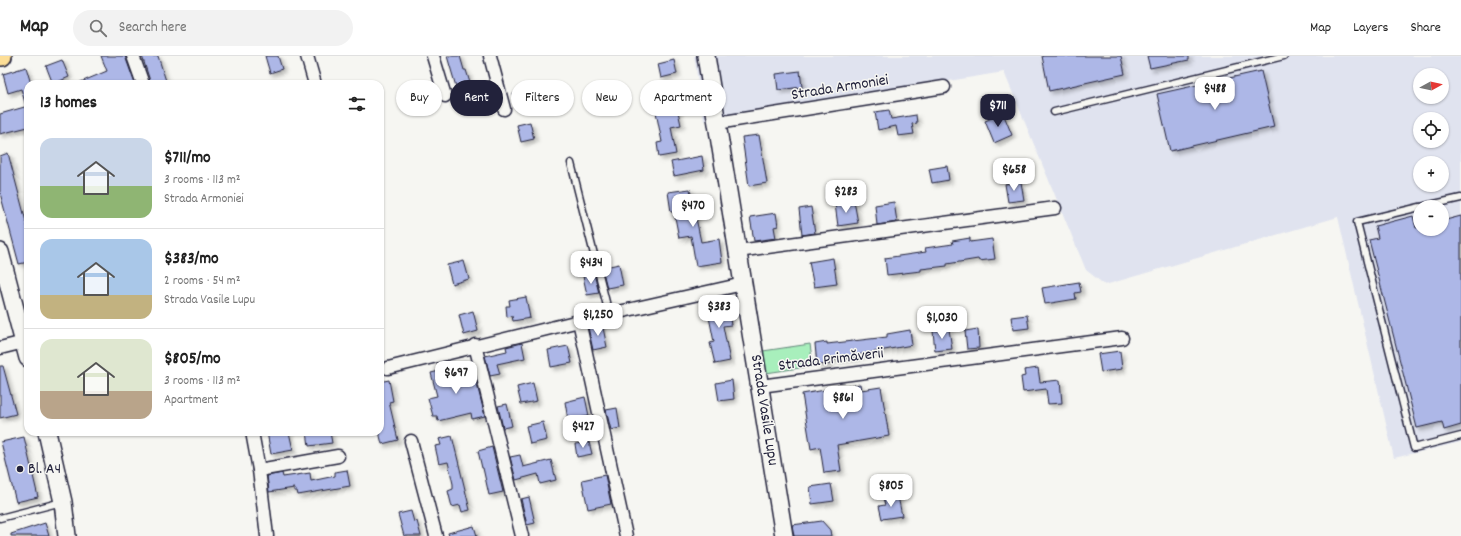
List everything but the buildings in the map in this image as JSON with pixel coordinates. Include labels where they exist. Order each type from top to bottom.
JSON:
[{"type":"main road","name":"Strada Vasile Lupu","points":[[706,56],[784,536]]},
{"type":"main road","points":[[0,252],[24,342]]},
{"type":"main road","points":[[48,436],[64,502],[67,536]]},
{"type":"street","points":[[133,56],[142,80]]},
{"type":"street","points":[[307,56],[314,80]]},
{"type":"street","points":[[434,56],[445,96]]},
{"type":"street","points":[[490,56],[504,109]]},
{"type":"street","name":"Strada Armoniei","points":[[717,123],[944,88]]},
{"type":"street","points":[[738,251],[1055,208]]},
{"type":"street","points":[[388,368],[579,321],[743,284]]},
{"type":"street","points":[[579,321],[626,536]]},
{"type":"street","name":"Strada Primăverii","points":[[760,386],[1122,338]]},
{"type":"street","points":[[474,346],[522,536]]},
{"type":"street","points":[[0,348],[24,350]]},
{"type":"street","points":[[253,436],[259,470],[266,536]]},
{"type":"street","points":[[411,441],[436,536]]},
{"type":"street","points":[[259,470],[338,456]]},
{"type":"lane","points":[[1054,112],[1284,56]]},
{"type":"lane","points":[[571,163],[609,314]]},
{"type":"lane","points":[[1449,201],[1461,198]]},
{"type":"lane","points":[[1413,209],[1357,222],[1414,448],[1461,436]]},
{"type":"lane","points":[[0,518],[64,502]]},
{"type":"shaded area","points":[[694,56],[1461,56],[1461,442],[1394,458],[1338,217],[1105,285],[1086,270],[1004,72],[704,121],[703,116],[726,116],[726,80],[698,80]]},
{"type":"green space","points":[[810,344],[813,366],[766,373],[763,351]]},
{"type":"place","name":"Bl. A4","points":[[20,469]]}]
